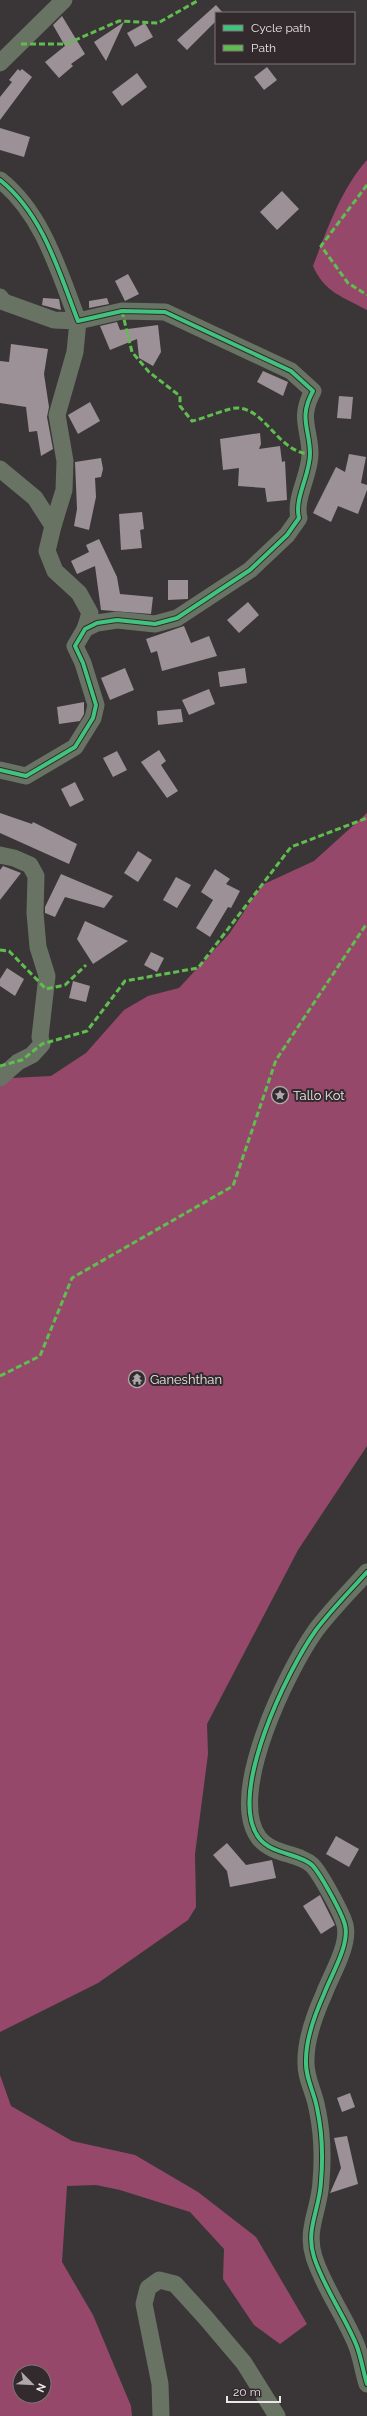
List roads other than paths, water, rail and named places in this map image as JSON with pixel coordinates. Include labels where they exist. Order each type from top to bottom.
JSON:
[{"type":"street","points":[[0,64],[64,0]]},
{"type":"street","points":[[0,180],[12,189],[35,218],[78,321],[75,352],[57,415],[65,461],[64,490],[47,551],[55,571],[79,593],[90,613],[85,629],[75,646],[83,663],[96,705],[93,718],[75,747],[26,776],[0,770]]},
{"type":"street","points":[[0,297],[4,302],[54,320],[78,321],[122,311],[165,312],[291,372],[313,391],[308,399],[304,423],[310,454],[304,485],[296,510],[298,518],[287,535],[250,570],[177,618],[155,624],[117,620],[97,623],[85,629]]},
{"type":"street","points":[[0,469],[35,498],[53,526]]},
{"type":"street","points":[[0,855],[14,858],[30,865],[36,876],[35,913],[38,947],[47,976],[40,1037],[42,1044],[32,1055],[18,1062],[0,1078]]},
{"type":"street","points":[[367,1572],[316,1630],[291,1668],[276,1700],[249,1788],[251,1820],[259,1839],[273,1849],[311,1864],[329,1892],[346,1926],[342,1955],[324,1993],[311,2029],[306,2058],[307,2079],[317,2107],[321,2150],[321,2182],[310,2232],[314,2258],[356,2345],[367,2384]]},
{"type":"street","points":[[160,2416],[160,2384],[144,2304],[148,2288],[159,2280],[175,2284],[210,2322],[244,2363],[277,2416]]},
{"type":"place","name":"Tallo Kot","points":[[280,1095]]},
{"type":"place","name":"Ganeshthan","points":[[137,1379]]}]
